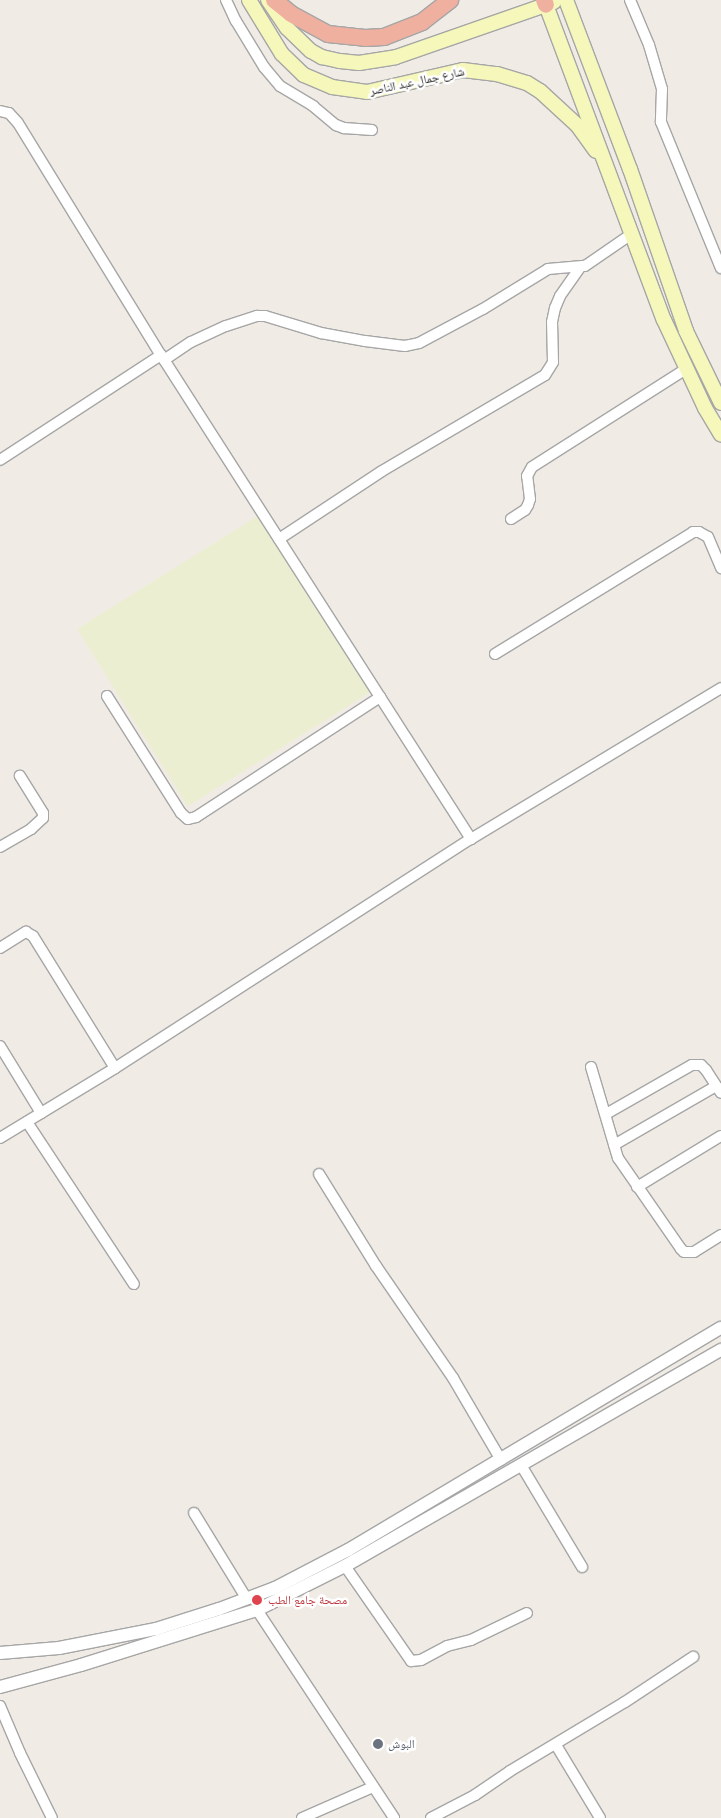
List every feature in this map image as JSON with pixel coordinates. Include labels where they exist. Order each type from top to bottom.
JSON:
[{"type":"highway","points":[[274,0],[291,14],[328,34],[365,38],[384,36],[422,22],[450,0]]},
{"type":"main road","name":"شارع جمال عبد الناصر","points":[[249,0],[282,54],[304,74],[332,87],[367,92],[463,70],[497,74],[527,84],[540,91],[577,125],[612,176]]},
{"type":"main road","points":[[268,0],[291,33],[311,51],[322,57],[340,62],[360,63],[396,58],[550,2],[664,320],[686,369],[721,435]]},
{"type":"main road","points":[[566,0],[630,169],[686,332],[721,403]]},
{"type":"street","points":[[226,0],[236,21],[264,67],[280,86],[313,106],[336,125],[372,130]]},
{"type":"street","points":[[630,0],[650,45],[662,89],[661,122],[721,268]]},
{"type":"street","points":[[0,111],[9,113],[18,123],[163,357],[471,840]]},
{"type":"street","points":[[279,539],[382,471],[545,374],[552,362],[552,322],[554,308],[560,296],[580,268],[633,233]]},
{"type":"street","points":[[0,460],[163,357],[226,326],[257,316],[265,316],[321,333],[405,346],[418,343],[482,309],[548,268],[580,268]]},
{"type":"street","points":[[512,519],[525,510],[528,505],[530,499],[527,476],[535,464],[686,369]]},
{"type":"street","points":[[495,654],[693,532],[698,532],[708,537],[721,568]]},
{"type":"street","points":[[1,1133],[41,1114],[471,840],[721,688]]},
{"type":"street","points":[[107,696],[181,813],[188,819],[196,817],[380,697]]},
{"type":"street","points":[[0,847],[31,829],[43,818],[43,814],[20,776]]},
{"type":"street","points":[[0,948],[26,932],[33,936],[115,1068]]},
{"type":"street","points":[[0,1046],[41,1114]]},
{"type":"street","points":[[606,1114],[692,1065],[701,1065],[719,1089],[614,1146]]},
{"type":"street","points":[[591,1067],[620,1162],[684,1252],[694,1252],[721,1235]]},
{"type":"street","points":[[27,1122],[134,1284]]},
{"type":"street","points":[[637,1188],[721,1136]]},
{"type":"street","points":[[320,1174],[376,1266],[453,1378],[501,1460]]},
{"type":"street","points":[[0,1654],[96,1642],[156,1629],[275,1588],[348,1550],[721,1328]]},
{"type":"street","points":[[0,1687],[102,1659],[256,1610],[345,1566],[721,1350]]},
{"type":"street","points":[[662,1363],[672,1378]]},
{"type":"street","points":[[521,1465],[582,1567]]},
{"type":"street","points":[[194,1513],[246,1599]]},
{"type":"street","points":[[345,1566],[411,1661],[421,1660],[447,1646],[471,1640],[527,1613]]},
{"type":"street","points":[[256,1610],[394,1818]]},
{"type":"street","points":[[96,1642],[102,1659]]},
{"type":"street","points":[[431,1818],[475,1795],[510,1771],[556,1745],[693,1657]]},
{"type":"street","points":[[0,1706],[20,1753],[52,1818]]},
{"type":"street","points":[[556,1745],[600,1818]]},
{"type":"street","points":[[302,1818],[373,1787]]},
{"type":"green space","points":[[261,514],[372,691],[188,806],[77,629]]},
{"type":"place","name":"مصحة جامع الطب","points":[[257,1600]]},
{"type":"place","name":"البوش","points":[[378,1744]]}]
